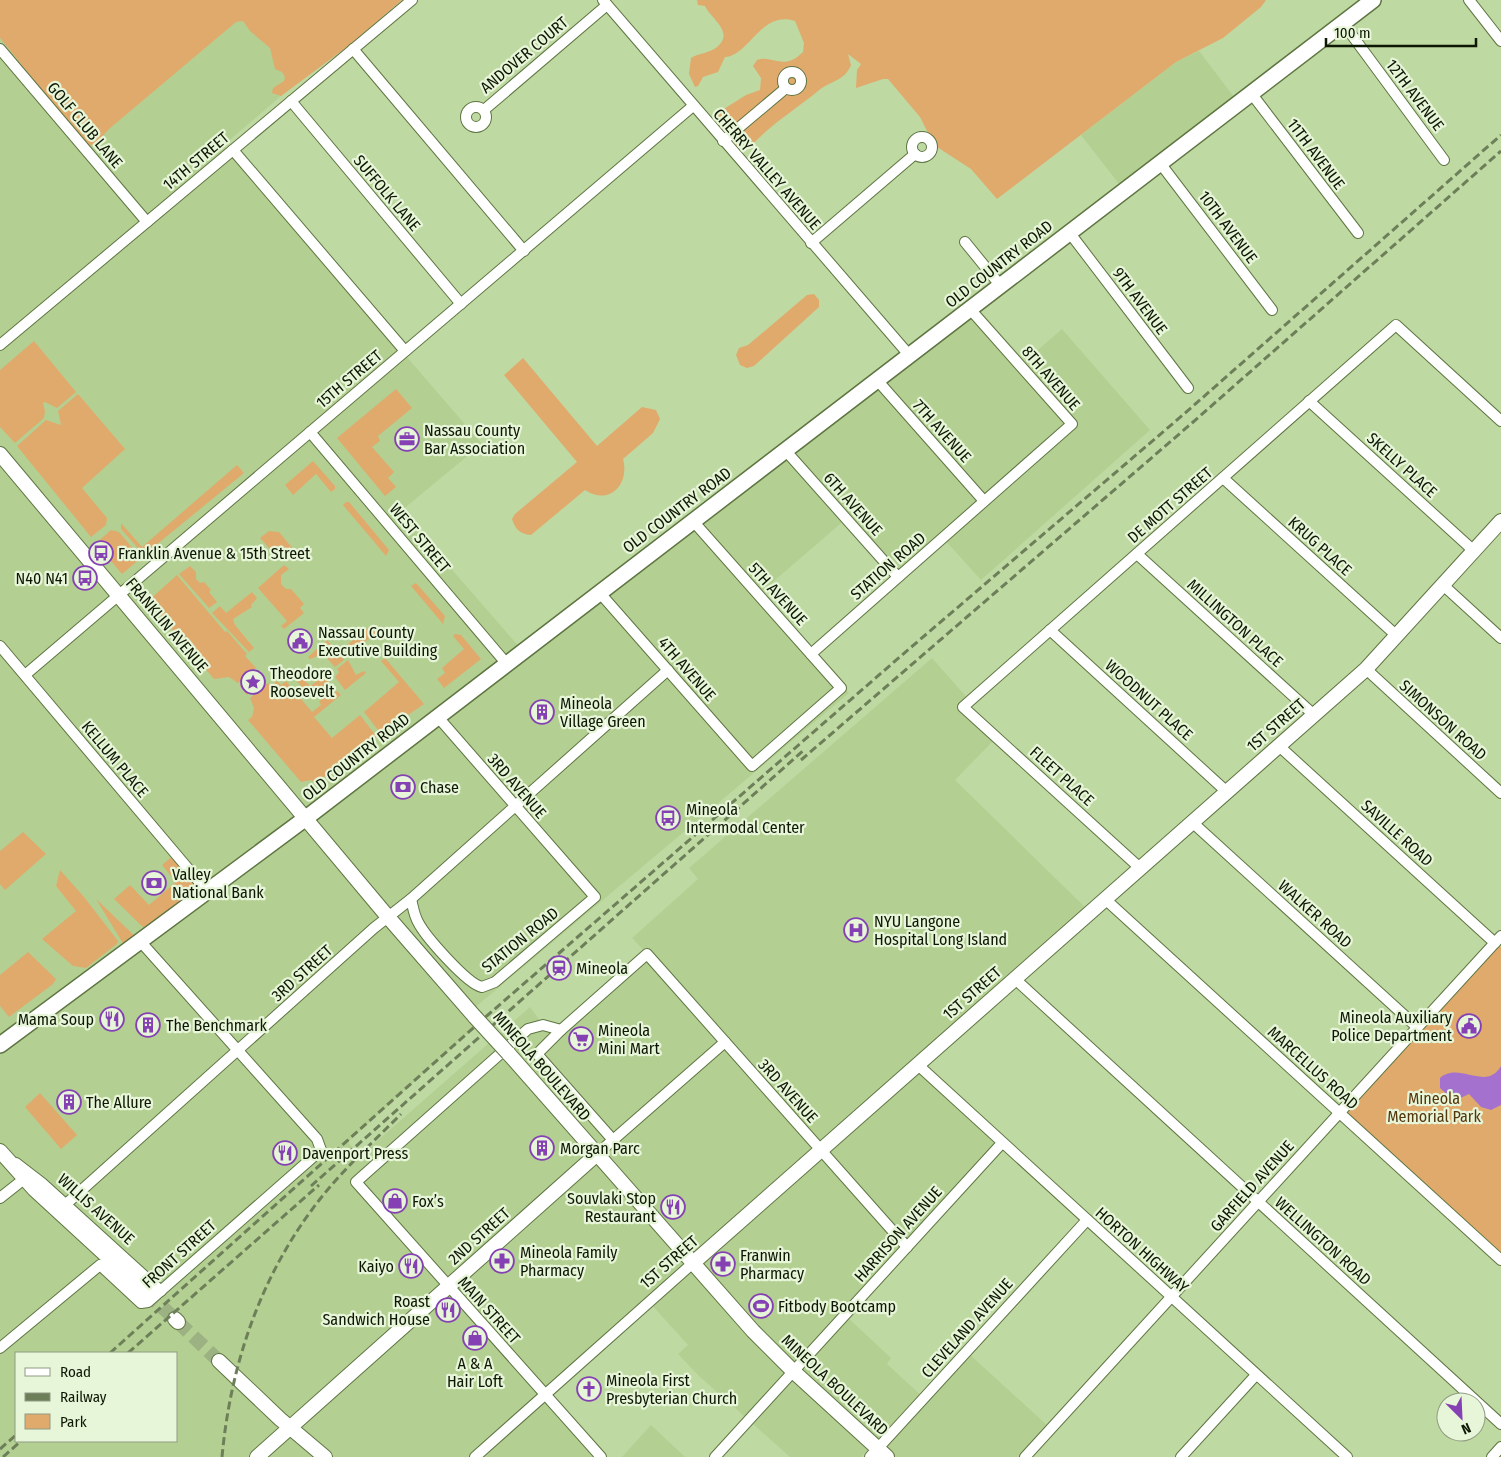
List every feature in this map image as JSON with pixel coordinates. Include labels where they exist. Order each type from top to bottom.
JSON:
[{"type":"main road","name":"OLD COUNTRY ROAD","points":[[2,1039],[140,941],[306,818],[1373,0]]},
{"type":"main road","name":"FRANKLIN AVENUE","points":[[0,454],[306,818]]},
{"type":"main road","name":"1ST STREET","points":[[693,1263],[1366,669],[1501,521]]},
{"type":"main road","name":"MINEOLA BOULEVARD","points":[[306,818],[388,918],[754,1331],[878,1454]]},
{"type":"main road","name":"WILLIS AVENUE","points":[[3,1153],[24,1179],[154,1292]]},
{"type":"main road","name":"2ND STREET","points":[[257,1457],[597,1154]]},
{"type":"main road","points":[[219,1361],[290,1428],[326,1457]]},
{"type":"street","name":"14TH STREET","points":[[0,345],[412,0]]},
{"type":"street","points":[[1469,0],[1501,41]]},
{"type":"street","name":"CHERRY VALLEY AVENUE","points":[[605,2],[910,356]]},
{"type":"street","name":"ANDOVER COURT","points":[[484,110],[605,2]]},
{"type":"street","name":"12TH AVENUE","points":[[1343,23],[1444,160]]},
{"type":"street","name":"GOLF CLUB LANE","points":[[0,48],[147,222]]},
{"type":"street","points":[[353,49],[524,251]]},
{"type":"street","points":[[723,141],[786,88]]},
{"type":"street","name":"11TH AVENUE","points":[[1251,93],[1358,233]]},
{"type":"street","name":"SUFFOLK LANE","points":[[291,101],[461,304]]},
{"type":"street","name":"15TH STREET","points":[[25,675],[694,106]]},
{"type":"street","points":[[233,150],[405,351]]},
{"type":"street","points":[[811,243],[915,154]]},
{"type":"street","name":"10TH AVENUE","points":[[1160,163],[1272,310]]},
{"type":"street","name":"9TH AVENUE","points":[[1069,232],[1188,388]]},
{"type":"street","points":[[965,242],[1000,285]]},
{"type":"street","name":"8TH AVENUE","points":[[970,309],[1072,424],[984,501]]},
{"type":"street","name":"DE MOTT STREET","points":[[963,707],[1396,325],[1501,421]]},
{"type":"street","name":"7TH AVENUE","points":[[877,380],[984,501]]},
{"type":"street","name":"SKELLY PLACE","points":[[1310,401],[1474,551]]},
{"type":"street","name":"WEST STREET","points":[[310,432],[506,663]]},
{"type":"street","name":"6TH AVENUE","points":[[785,450],[898,577]]},
{"type":"street","name":"KRUG PLACE","points":[[1223,478],[1397,636]]},
{"type":"street","name":"STATION ROAD","points":[[811,654],[984,501]]},
{"type":"street","name":"5TH AVENUE","points":[[692,521],[841,688],[752,766]]},
{"type":"street","name":"MILLINGTON PLACE","points":[[1137,554],[1314,715]]},
{"type":"street","points":[[1443,585],[1501,638]]},
{"type":"street","name":"4TH AVENUE","points":[[599,592],[752,766]]},
{"type":"street","name":"WOODNUT PLACE","points":[[1050,630],[1227,792]]},
{"type":"street","name":"KELLUM PLACE","points":[[0,646],[207,891]]},
{"type":"street","name":"SIMONSON ROAD","points":[[1366,669],[1501,793]]},
{"type":"street","name":"3RD STREET","points":[[65,1205],[238,1050],[516,807],[668,670]]},
{"type":"street","name":"FLEET PLACE","points":[[963,707],[1140,868]]},
{"type":"street","name":"3RD AVENUE","points":[[437,716],[595,897]]},
{"type":"street","name":"SAVILLE ROAD","points":[[1279,746],[1498,939]]},
{"type":"street","name":"WALKER ROAD","points":[[1192,822],[1417,1027]]},
{"type":"street","name":"STATION ROAD","points":[[411,900],[415,916],[422,928],[470,982],[482,987],[495,982],[595,897]]},
{"type":"street","name":"MARCELLUS ROAD","points":[[1106,899],[1501,1260]]},
{"type":"street","name":"GARFIELD AVENUE","points":[[1025,1457],[1498,939]]},
{"type":"street","points":[[140,941],[238,1050]]},
{"type":"street","name":"3RD AVENUE","points":[[561,1030],[647,954],[907,1247]]},
{"type":"street","name":"WELLINGTON ROAD","points":[[1015,979],[1501,1424]]},
{"type":"street","name":"MAIN STREET","points":[[561,1030],[543,1025],[528,1029],[439,1106],[418,1129],[356,1182],[601,1457]]},
{"type":"street","name":"MINEOLA BOULEVARD","points":[[561,1030],[537,1054],[613,1140]]},
{"type":"street","name":"2ND STREET","points":[[597,1154],[725,1042]]},
{"type":"street","name":"FRONT STREET","points":[[0,1348],[100,1265],[143,1303],[148,1302],[154,1292],[319,1154],[322,1148],[317,1139],[238,1050]]},
{"type":"street","name":"HORTON HIGHWAY","points":[[918,1065],[1342,1455]]},
{"type":"street","name":"HARRISON AVENUE","points":[[714,1457],[1002,1143]]},
{"type":"street","name":"WILLIS AVENUE","points":[[3,1153],[27,1170],[154,1292]]},
{"type":"street","points":[[0,1198],[24,1179]]},
{"type":"street","name":"CLEVELAND AVENUE","points":[[878,1454],[1087,1220]]},
{"type":"street","name":"1ST STREET","points":[[474,1457],[693,1263]]},
{"type":"street","points":[[1181,1457],[1256,1375]]},
{"type":"street","points":[[1492,1457],[1501,1447]]},
{"type":"shaded area","points":[[246,12],[303,77],[224,145],[482,444],[401,511],[522,650],[975,305],[1025,361],[1062,329],[1150,430],[981,580],[943,538],[898,577],[846,519],[760,593],[849,693],[472,1010],[481,1021],[348,1142],[360,1156],[530,1007],[543,1025],[561,1030],[647,954],[632,938],[698,879],[689,868],[932,658],[970,701],[964,707],[997,737],[955,780],[1090,912],[918,1064],[1002,1143],[845,1315],[891,1358],[887,1364],[925,1399],[967,1352],[1050,1428],[1024,1457],[869,1457],[865,1453],[861,1457],[790,1457],[699,1376],[678,1354],[688,1345],[649,1302],[544,1395],[601,1457],[0,1457],[0,33]]},
{"type":"shaded area","points":[[1199,51],[1237,101],[1123,189],[1081,135],[1176,62]]},
{"type":"shaded area","points":[[1501,1066],[1501,1105],[1491,1110],[1481,1107],[1469,1094],[1454,1101],[1440,1088],[1440,1078],[1447,1074],[1488,1076],[1495,1073]]},
{"type":"shaded area","points":[[651,1425],[685,1457],[622,1457]]},
{"type":"green space","points":[[0,0],[402,0],[351,44],[281,96],[272,93],[273,88],[284,81],[285,77],[282,72],[275,69],[270,48],[250,31],[243,21],[236,22],[90,146],[84,142],[0,38]]},
{"type":"green space","points":[[697,0],[1266,0],[1261,7],[1223,38],[1176,62],[997,199],[971,169],[934,145],[920,117],[888,79],[856,88],[857,70],[861,64],[848,54],[851,65],[845,75],[823,87],[775,124],[750,147],[734,146],[718,126],[717,117],[719,112],[746,95],[760,90],[761,78],[753,66],[757,60],[789,61],[803,52],[804,43],[795,21],[783,19],[773,22],[742,49],[725,57],[718,72],[703,77],[698,86],[695,87],[689,74],[691,58],[717,47],[724,36],[720,26],[705,6],[698,5]]},
{"type":"green space","points":[[814,294],[819,300],[819,307],[754,366],[747,368],[740,365],[736,355],[739,348],[748,345],[807,295]]},
{"type":"green space","points":[[34,341],[76,392],[57,408],[45,402],[43,403],[44,418],[15,443],[0,427],[0,370]]},
{"type":"green space","points":[[523,358],[597,446],[642,407],[656,410],[660,419],[653,433],[623,459],[623,477],[616,490],[602,496],[585,490],[531,535],[521,532],[516,528],[512,519],[515,514],[577,462],[504,375]]},
{"type":"green space","points":[[396,389],[412,408],[378,436],[380,441],[372,447],[394,472],[388,478],[396,487],[385,496],[337,438]]},
{"type":"green space","points":[[78,394],[125,449],[82,488],[107,518],[106,525],[91,537],[17,446],[46,420],[61,425],[58,411]]},
{"type":"green space","points":[[313,461],[335,486],[335,489],[331,492],[316,474],[293,495],[285,485]]},
{"type":"green space","points":[[237,465],[244,473],[144,555],[121,529],[121,523],[142,547]]},
{"type":"green space","points":[[349,502],[389,550],[386,556],[343,505]]},
{"type":"green space","points":[[111,530],[119,532],[141,558],[122,574],[96,543]]},
{"type":"green space","points":[[269,531],[279,532],[294,550],[290,553],[284,547],[277,553],[282,559],[281,561],[260,538]]},
{"type":"green space","points":[[284,565],[289,569],[281,575],[281,584],[286,589],[291,589],[304,604],[300,608],[304,613],[284,629],[281,626],[287,621],[258,588]]},
{"type":"green space","points":[[190,566],[196,572],[196,579],[200,583],[204,582],[211,590],[209,592],[217,602],[209,608],[179,574]]},
{"type":"green space","points":[[177,575],[225,632],[227,631],[247,654],[245,656],[256,668],[238,683],[229,677],[214,679],[148,601]]},
{"type":"green space","points":[[416,583],[445,616],[443,624],[411,586]]},
{"type":"green space","points":[[252,592],[257,598],[251,605],[252,607],[233,619],[235,625],[254,648],[249,652],[212,613],[220,606],[226,613]]},
{"type":"green space","points":[[370,626],[376,633],[347,656],[342,649]]},
{"type":"green space","points":[[455,634],[461,635],[481,659],[444,688],[437,679],[445,673],[442,668],[464,649],[453,636]]},
{"type":"green space","points":[[327,640],[344,660],[335,667],[323,654],[310,659],[308,657]]},
{"type":"green space","points":[[385,658],[424,704],[381,734],[364,712],[399,682],[381,661]]},
{"type":"green space","points":[[348,660],[356,675],[364,671],[366,673],[345,690],[335,677],[339,672],[337,669]]},
{"type":"green space","points":[[299,670],[303,674],[300,676],[310,686],[324,676],[329,681],[316,697],[313,695],[311,697],[292,676]]},
{"type":"green space","points":[[258,671],[265,680],[247,695],[240,686]]},
{"type":"green space","points":[[277,681],[281,685],[286,681],[312,712],[321,705],[319,701],[337,691],[341,695],[314,717],[332,738],[360,715],[377,737],[315,784],[311,780],[301,782],[248,720],[252,717],[254,708],[250,698],[268,683],[270,686]]},
{"type":"green space","points":[[23,832],[46,854],[5,890],[0,884],[0,851]]},
{"type":"green space","points":[[175,854],[207,891],[149,933],[114,899],[130,885],[149,905],[176,882],[162,865]]},
{"type":"green space","points":[[60,870],[84,897],[118,941],[117,944],[86,968],[73,966],[42,939],[76,911],[56,886]]},
{"type":"green space","points":[[96,899],[140,941],[127,950]]},
{"type":"green space","name":"Mineola Memorial Park","points":[[1495,943],[1501,947],[1501,1260],[1340,1112]]},
{"type":"green space","points":[[28,952],[56,979],[53,984],[9,1017],[0,1006],[0,975]]},
{"type":"green space","points":[[40,1093],[77,1135],[61,1149],[25,1107]]},
{"type":"tunnel","points":[[147,1293],[175,1319]]},
{"type":"tunnel","points":[[178,1322],[219,1361]]},
{"type":"railway","points":[[111,1352],[481,1021],[909,649],[1184,414],[1501,135]]},
{"type":"railway","points":[[801,760],[1192,423],[1501,151]]},
{"type":"railway","points":[[311,1186],[804,750]]},
{"type":"railway","points":[[222,1457],[226,1424],[240,1359],[262,1297],[276,1267],[292,1239],[321,1198],[354,1161],[401,1114]]},
{"type":"railway","points":[[129,1352],[319,1185]]},
{"type":"railway","points":[[0,1449],[15,1436]]},
{"type":"railway","points":[[3,1457],[20,1442]]},
{"type":"place","name":"Nassau County Bar Association","points":[[407,439]]},
{"type":"place","name":"Franklin Avenue & 15th Street","points":[[101,553]]},
{"type":"place","name":"N40 N41","points":[[85,578]]},
{"type":"place","name":"Nassau County Executive Building","points":[[300,641]]},
{"type":"place","name":"Theodore Roosevelt","points":[[253,682]]},
{"type":"place","name":"Mineola Village Green","points":[[542,712]]},
{"type":"place","name":"Chase","points":[[403,787]]},
{"type":"place","name":"Mineola Intermodal Center","points":[[668,818]]},
{"type":"place","name":"Valley National Bank","points":[[154,883]]},
{"type":"place","name":"NYU Langone Hospital Long Island","points":[[856,930]]},
{"type":"place","name":"Mineola","points":[[559,968]]},
{"type":"place","name":"Mama Soup","points":[[112,1019]]},
{"type":"place","name":"The Benchmark","points":[[148,1025]]},
{"type":"place","name":"Mineola Auxiliary Police Department","points":[[1469,1026]]},
{"type":"place","name":"Mineola Mini Mart","points":[[581,1039]]},
{"type":"place","name":"The Allure","points":[[69,1102]]},
{"type":"place","name":"Morgan Parc","points":[[542,1148]]},
{"type":"place","name":"Davenport Press","points":[[285,1153]]},
{"type":"place","name":"Fox’s","points":[[395,1201]]},
{"type":"place","name":"Souvlaki Stop Restaurant","points":[[673,1207]]},
{"type":"place","name":"Mineola Family Pharmacy","points":[[502,1261]]},
{"type":"place","name":"Franwin Pharmacy","points":[[723,1264]]},
{"type":"place","name":"Kaiyo","points":[[411,1266]]},
{"type":"place","name":"Fitbody Bootcamp","points":[[761,1306]]},
{"type":"place","name":"Roast Sandwich House","points":[[448,1310]]},
{"type":"place","name":"A & A Hair Loft","points":[[475,1338]]},
{"type":"place","name":"Mineola First Presbyterian Church","points":[[589,1389]]}]
